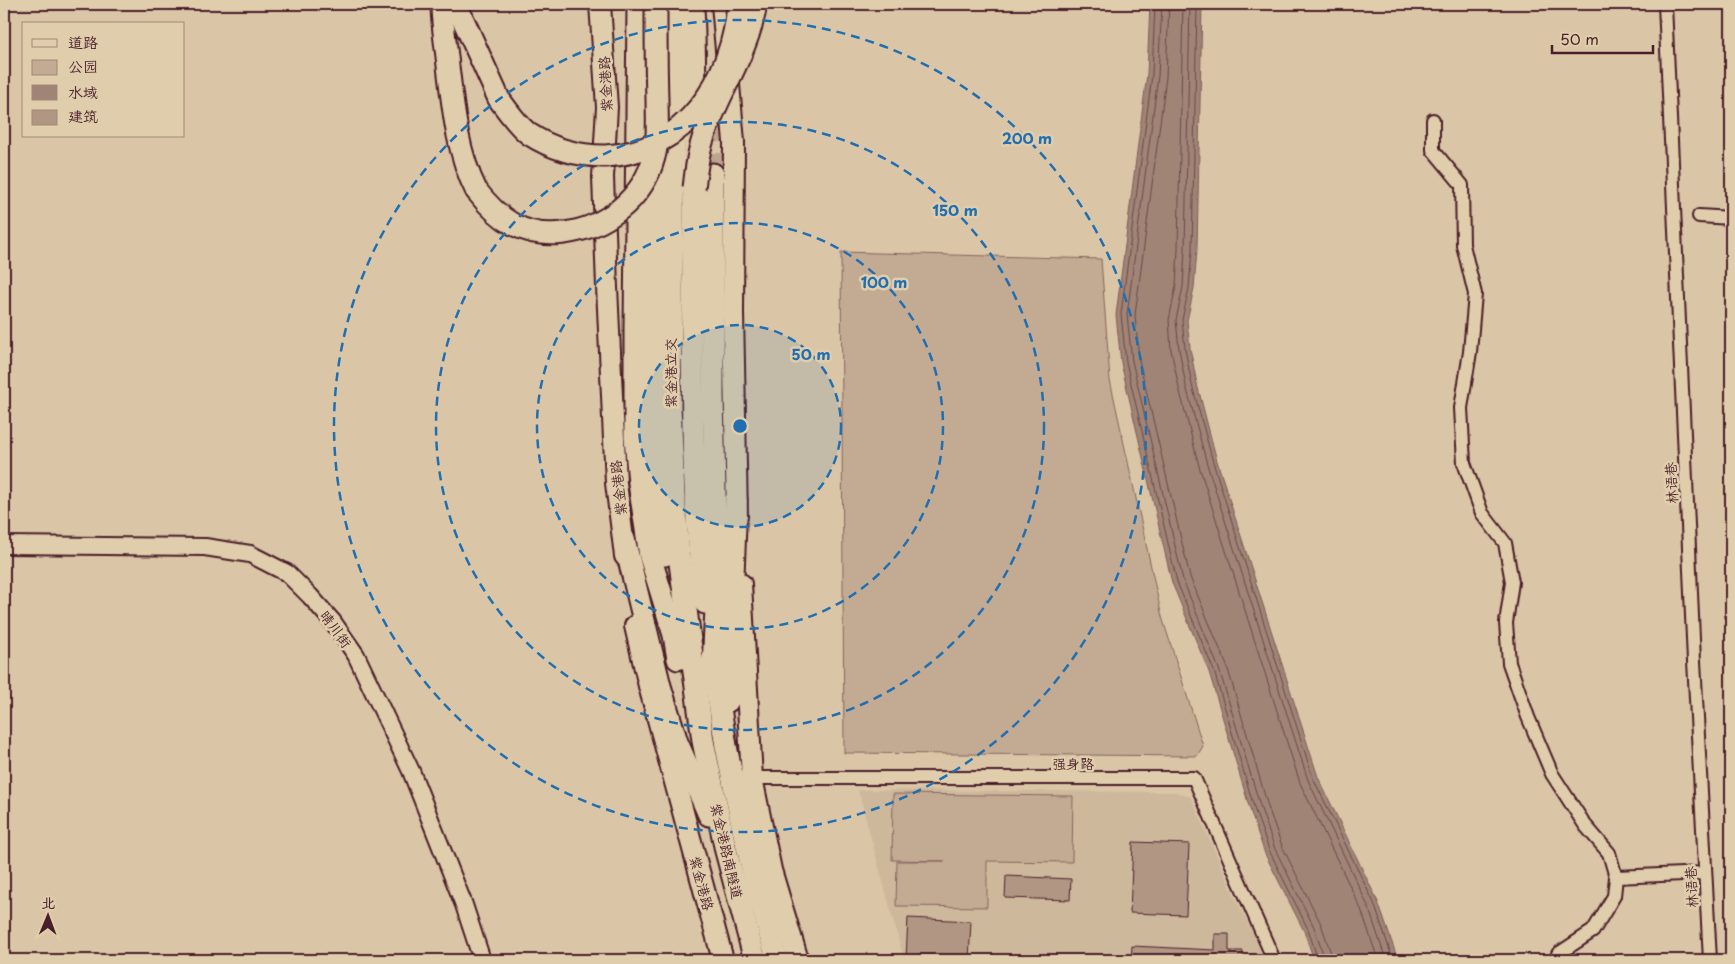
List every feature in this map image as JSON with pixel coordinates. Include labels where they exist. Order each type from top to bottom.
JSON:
[{"type":"highway","points":[[442,4],[456,124],[465,165],[476,190],[488,206],[502,217],[523,230],[543,234],[580,231],[599,224],[622,208],[639,188],[654,156]]},
{"type":"highway","points":[[456,4],[499,99],[513,117],[527,132],[543,142],[558,149],[590,156],[622,154],[648,146],[670,135],[694,115],[709,96],[720,76],[733,36],[738,4]]},
{"type":"highway","points":[[638,4],[634,332],[635,437],[648,483]]},
{"type":"highway","points":[[656,4],[657,120],[654,156],[653,427],[648,483],[650,556],[674,635],[682,680],[704,740]]},
{"type":"highway","name":"紫金港立交","points":[[672,4],[675,93],[670,356],[674,496],[688,632],[704,740]]},
{"type":"highway","name":"紫金港立交","points":[[692,4],[694,188],[692,446],[696,515],[713,665]]},
{"type":"highway","points":[[694,188],[697,160],[702,142],[716,107],[746,45],[756,4]]},
{"type":"highway","points":[[713,174],[713,394],[717,591],[713,665],[726,746]]},
{"type":"highway","points":[[726,746],[736,500]]},
{"type":"highway","points":[[624,539],[660,686],[677,742],[726,851]]},
{"type":"highway","name":"紫金港路南隧道","points":[[704,740],[726,851],[756,960]]},
{"type":"highway","name":"紫金港路南隧道","points":[[726,746],[754,877],[777,960]]},
{"type":"main road","name":"紫金港路","points":[[600,4],[607,107],[603,177],[616,483],[624,539],[627,583],[638,640],[723,960]]},
{"type":"main road","points":[[722,4],[734,142],[733,313],[736,500],[752,778],[771,870],[798,960]]},
{"type":"street","name":"林语巷","points":[[1665,4],[1710,960]]},
{"type":"street","points":[[1433,120],[1433,150],[1462,185],[1463,245],[1475,294],[1470,352],[1461,408],[1464,463],[1482,513],[1505,543],[1512,582],[1506,623],[1509,663],[1528,717],[1552,774],[1585,825],[1609,853],[1616,877],[1614,896],[1593,931],[1558,954],[1556,960]]},
{"type":"street","points":[[1699,216],[1731,218]]},
{"type":"street","name":"晴川街","points":[[4,545],[205,547],[250,554],[287,573],[333,622],[356,655],[411,771],[464,905],[482,960]]},
{"type":"street","name":"强身路","points":[[752,778],[1194,778],[1274,960]]},
{"type":"street","points":[[1616,877],[1706,873]]},
{"type":"shaded area","points":[[858,790],[1175,792],[1191,797],[1236,899],[1266,960],[904,960]]},
{"type":"green space","points":[[841,252],[1101,259],[1110,380],[1162,617],[1203,746],[1197,756],[844,753]]},
{"type":"green space","points":[[893,794],[1073,796],[1072,862],[987,861],[987,907],[896,906],[897,861],[945,861],[892,860]]},
{"type":"water","points":[[1150,4],[1202,4],[1197,250],[1194,288],[1187,321],[1197,384],[1217,461],[1318,777],[1378,902],[1398,960],[1314,960],[1304,931],[1265,854],[1209,672],[1172,583],[1121,363],[1116,315],[1147,74]]},
{"type":"building","points":[[1133,842],[1189,844],[1186,915],[1130,913]]},
{"type":"building","points":[[1006,876],[1071,879],[1070,900],[1005,898]]},
{"type":"building","points":[[908,918],[971,921],[969,960],[906,959]]},
{"type":"building","points":[[1215,934],[1229,934],[1229,951],[1243,951],[1243,960],[1131,960],[1132,946],[1215,950]]},
{"type":"tunnel","points":[[713,174],[715,112]]}]
